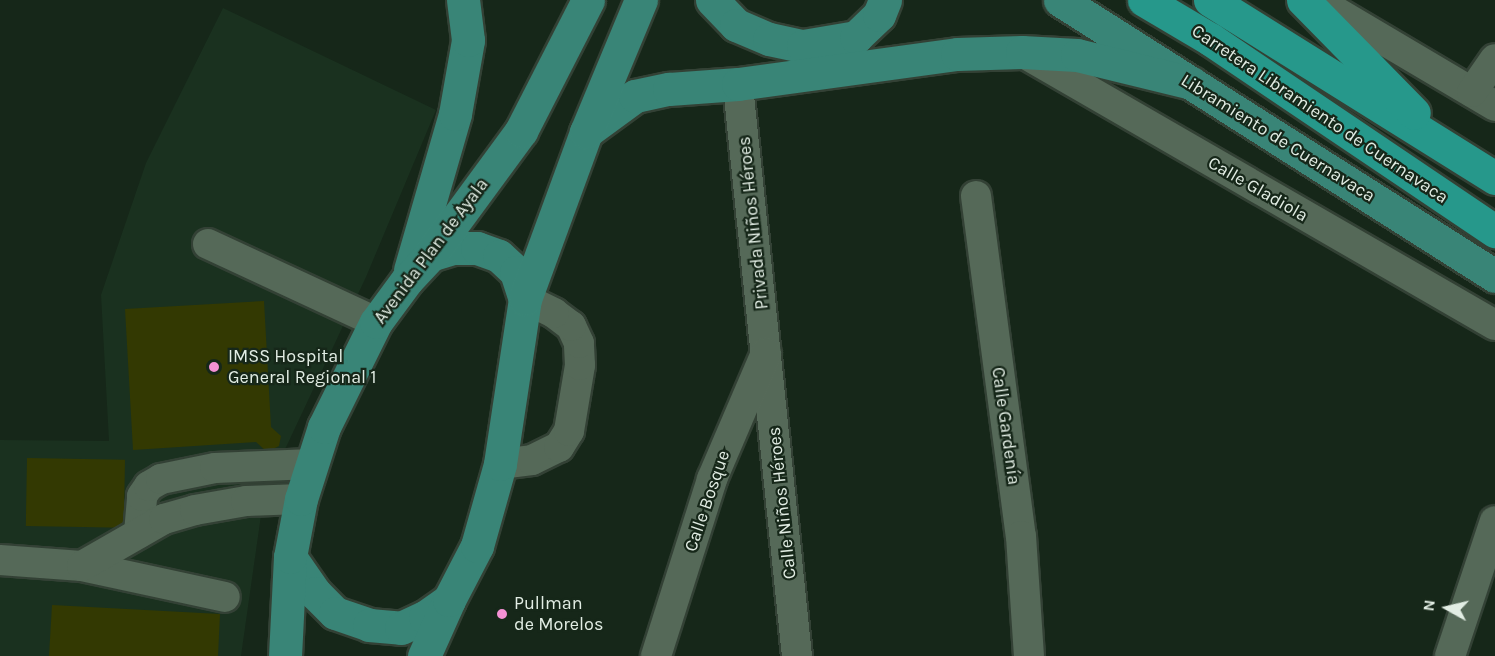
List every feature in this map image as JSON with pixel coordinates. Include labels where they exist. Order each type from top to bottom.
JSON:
[{"type":"highway","name":"Carretera Libramiento de Cuernavaca","points":[[1144,0],[1210,39],[1495,231]]},
{"type":"highway","name":"Carretera Libramiento de Cuernavaca","points":[[1210,0],[1495,177]]},
{"type":"highway","points":[[1303,0],[1451,150]]},
{"type":"main road","points":[[407,280],[455,114],[468,40],[463,0]]},
{"type":"main road","name":"Avenida Plan de Ayala","points":[[285,656],[290,557],[301,499],[324,427],[376,322],[407,280],[430,255],[520,131],[588,0]]},
{"type":"main road","points":[[424,656],[477,546],[500,464],[525,299],[586,132],[641,0]]},
{"type":"main road","points":[[712,0],[736,25],[769,39],[803,46],[856,37],[879,15],[885,0]]},
{"type":"main road","name":"Libramiento de Cuernavaca","points":[[1060,0],[1495,276]]},
{"type":"main road","points":[[586,132],[635,96],[669,89],[738,84],[957,54],[1022,52],[1077,55],[1192,83]]},
{"type":"main road","points":[[430,255],[453,248],[477,248],[499,256],[516,272],[525,299]]},
{"type":"main road","points":[[290,557],[315,593],[335,613],[369,625],[401,628],[425,617],[449,600]]},
{"type":"street","points":[[1316,0],[1484,99],[1495,59]]},
{"type":"street","name":"Calle Gladiola","points":[[1022,52],[1495,325]]},
{"type":"street","name":"Privada Niños Héroes","points":[[739,96],[768,351]]},
{"type":"street","name":"Calle Gardenía","points":[[976,196],[1021,536],[1029,656]]},
{"type":"street","points":[[208,244],[376,322]]},
{"type":"street","points":[[500,464],[532,460],[559,447],[569,431],[580,365],[579,343],[571,326],[554,313],[525,299]]},
{"type":"street","name":"Calle Bosque","points":[[656,656],[712,479],[768,351]]},
{"type":"street","name":"Calle Niños Héroes","points":[[768,351],[797,656]]},
{"type":"street","points":[[139,533],[142,496],[149,486],[161,479],[215,468],[312,464]]},
{"type":"street","points":[[82,566],[165,519],[195,510],[246,501],[301,499]]},
{"type":"street","points":[[1450,656],[1495,521]]},
{"type":"street","points":[[0,560],[82,566],[225,597]]},
{"type":"shaded area","name":"IMSS Hospital General Regional 1","points":[[223,8],[436,110],[366,277],[264,494],[241,656],[0,656],[0,440],[109,441],[101,295],[146,163]]},
{"type":"building","points":[[264,301],[271,427],[281,436],[279,446],[267,452],[256,442],[133,450],[125,309]]},
{"type":"building","points":[[27,458],[125,460],[124,528],[26,526]]},
{"type":"building","points":[[52,605],[220,614],[218,656],[49,656]]},
{"type":"place","name":"IMSS Hospital General Regional 1","points":[[214,367]]},
{"type":"place","name":"Pullman de Morelos","points":[[502,614]]}]
